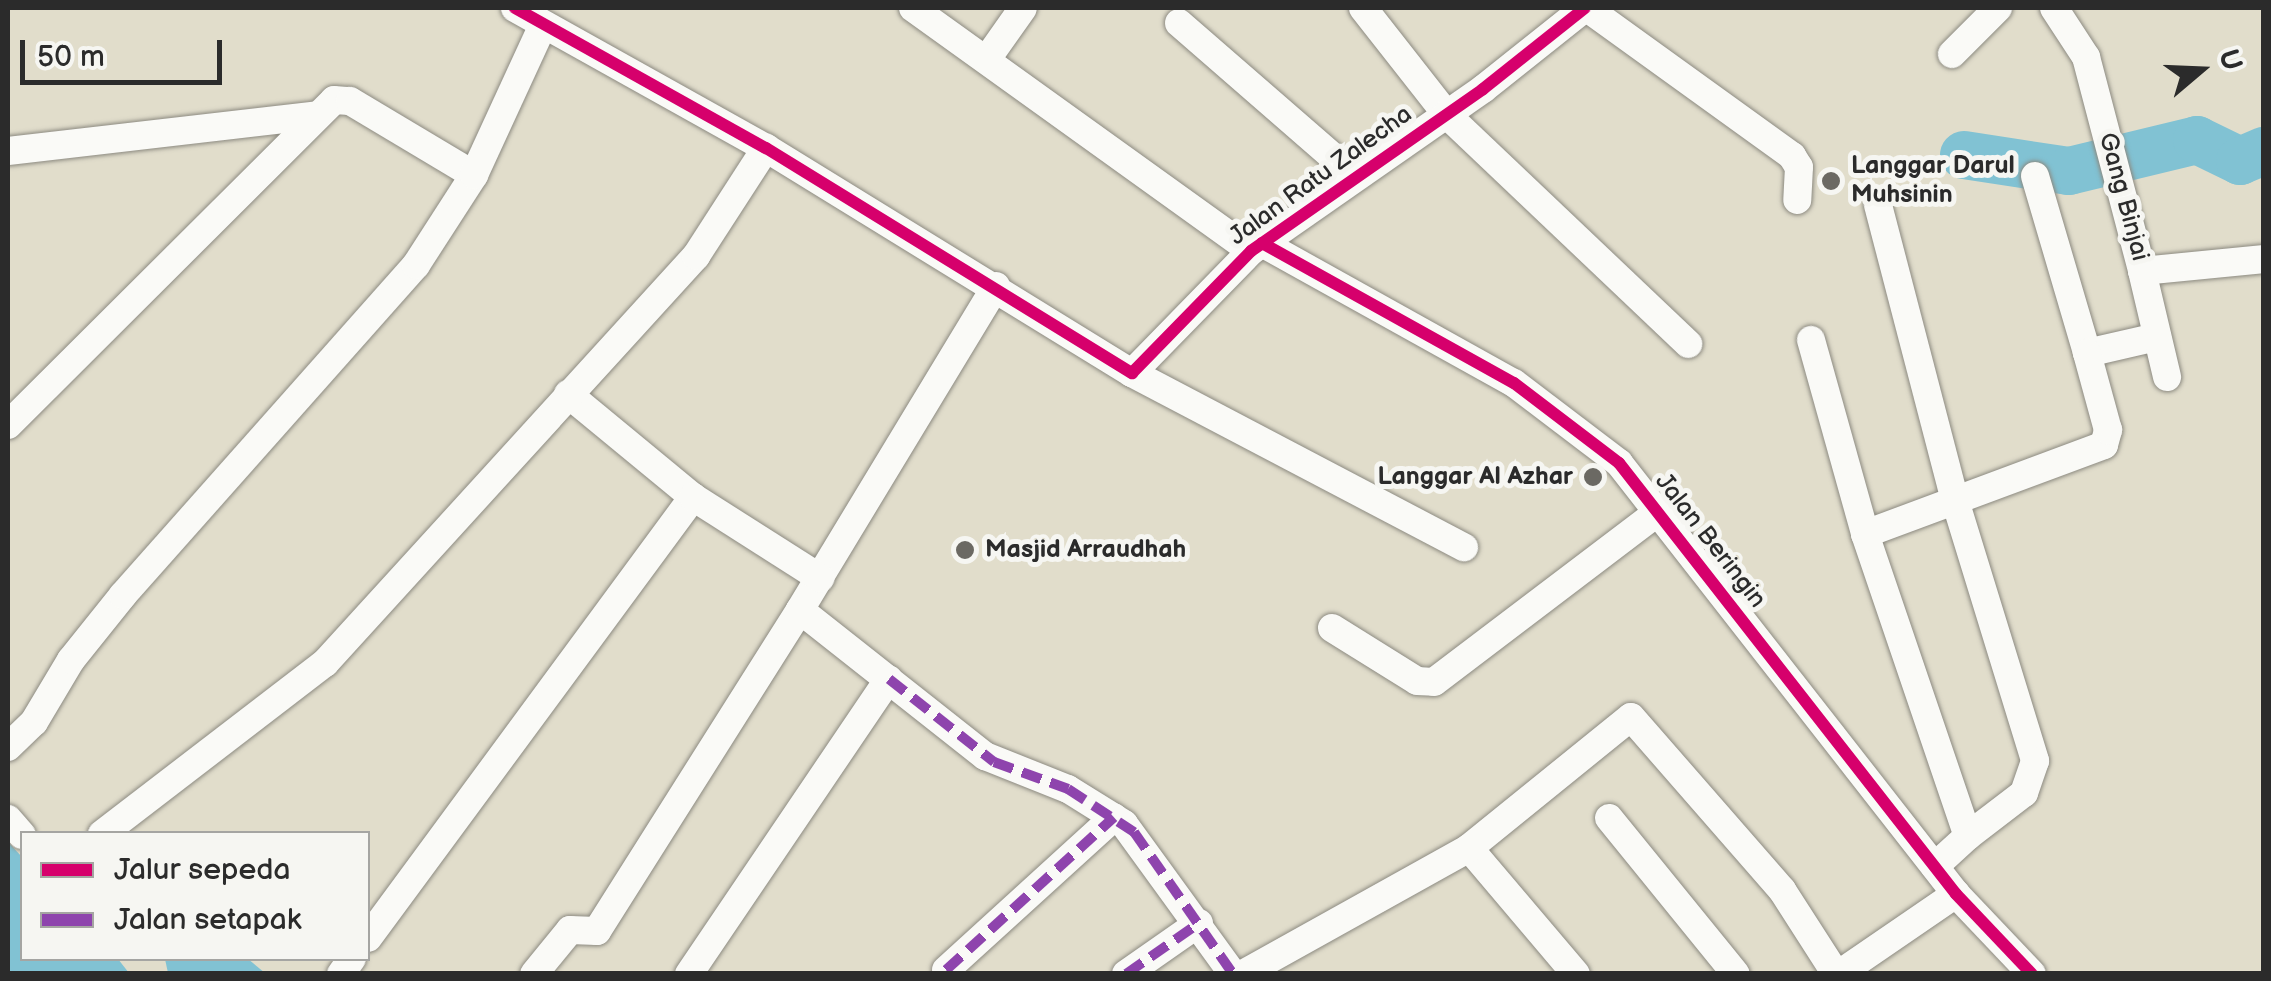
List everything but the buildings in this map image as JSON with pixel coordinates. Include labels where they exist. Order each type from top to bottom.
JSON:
[{"type":"street","points":[[516,8],[766,148],[1132,373],[1464,547]]},
{"type":"street","name":"Jalan Beringin","points":[[913,8],[1262,248],[1514,383],[1599,444],[1658,512],[1956,894],[2032,974]]},
{"type":"street","points":[[987,59],[1023,8]]},
{"type":"street","points":[[1363,8],[1446,114],[1688,344]]},
{"type":"street","points":[[1586,8],[1792,156],[1799,167],[1797,200]]},
{"type":"street","name":"Jalan Ratu Zalecha","points":[[1132,373],[1214,286],[1356,176],[1446,114],[1586,8]]},
{"type":"street","points":[[1952,54],[1998,8]]},
{"type":"street","name":"Gang Binjai","points":[[2056,10],[2086,57],[2142,272],[2264,259]]},
{"type":"street","points":[[1179,23],[1356,176]]},
{"type":"street","points":[[8,747],[34,722],[70,660],[123,595],[416,265],[474,175],[543,26]]},
{"type":"street","points":[[11,415],[334,100],[350,101],[474,175]]},
{"type":"street","points":[[8,151],[318,115]]},
{"type":"street","points":[[106,831],[325,662],[696,256],[766,148]]},
{"type":"street","points":[[1866,534],[1954,497],[2107,442],[2087,352],[2035,176]]},
{"type":"street","points":[[1878,205],[1954,497],[2035,761],[2024,792],[1935,866]]},
{"type":"street","points":[[2142,272],[2168,377]]},
{"type":"street","points":[[534,974],[570,930],[597,931],[820,578],[996,286]]},
{"type":"street","points":[[2087,352],[2157,337]]},
{"type":"street","points":[[1811,340],[1866,534],[1968,836]]},
{"type":"street","points":[[568,394],[693,498],[820,578]]},
{"type":"street","points":[[370,935],[693,498]]},
{"type":"street","points":[[1332,628],[1416,681],[1434,682],[1658,512]]},
{"type":"street","points":[[800,610],[994,762],[1068,790],[1114,816],[1146,846],[1233,974]]},
{"type":"street","points":[[689,974],[889,678]]},
{"type":"street","points":[[1243,974],[1470,848],[1622,720],[1634,717],[1782,890],[1837,974],[1956,894]]},
{"type":"street","points":[[946,970],[1114,816]]},
{"type":"street","points":[[1609,818],[1709,933],[1736,974]]},
{"type":"street","points":[[1470,848],[1576,974]]},
{"type":"street","points":[[1126,974],[1199,922]]},
{"type":"water","points":[[8,842],[20,855],[20,961],[120,961],[129,973],[8,973]]},
{"type":"water","points":[[165,961],[250,961],[265,973],[168,973]]},
{"type":"waterway","points":[[1964,155],[2069,171],[2197,140],[2240,161],[2264,151]]},
{"type":"marked path","points":[[889,679],[994,762],[1068,789],[1134,832],[1233,974]]},
{"type":"marked path","points":[[946,970],[1114,817]]},
{"type":"marked path","points":[[1126,974],[1199,923]]},
{"type":"cycle path","points":[[515,8],[766,148],[1132,373],[1251,251],[1483,89],[1585,8]]},
{"type":"cycle path","points":[[1262,243],[1514,383],[1619,463],[1956,894],[2032,974]]},
{"type":"place","name":"Langgar Darul Muhsinin","points":[[1831,181]]},
{"type":"place","name":"Langgar Al Azhar","points":[[1593,477]]},
{"type":"place","name":"Masjid Arraudhah","points":[[965,550]]}]
